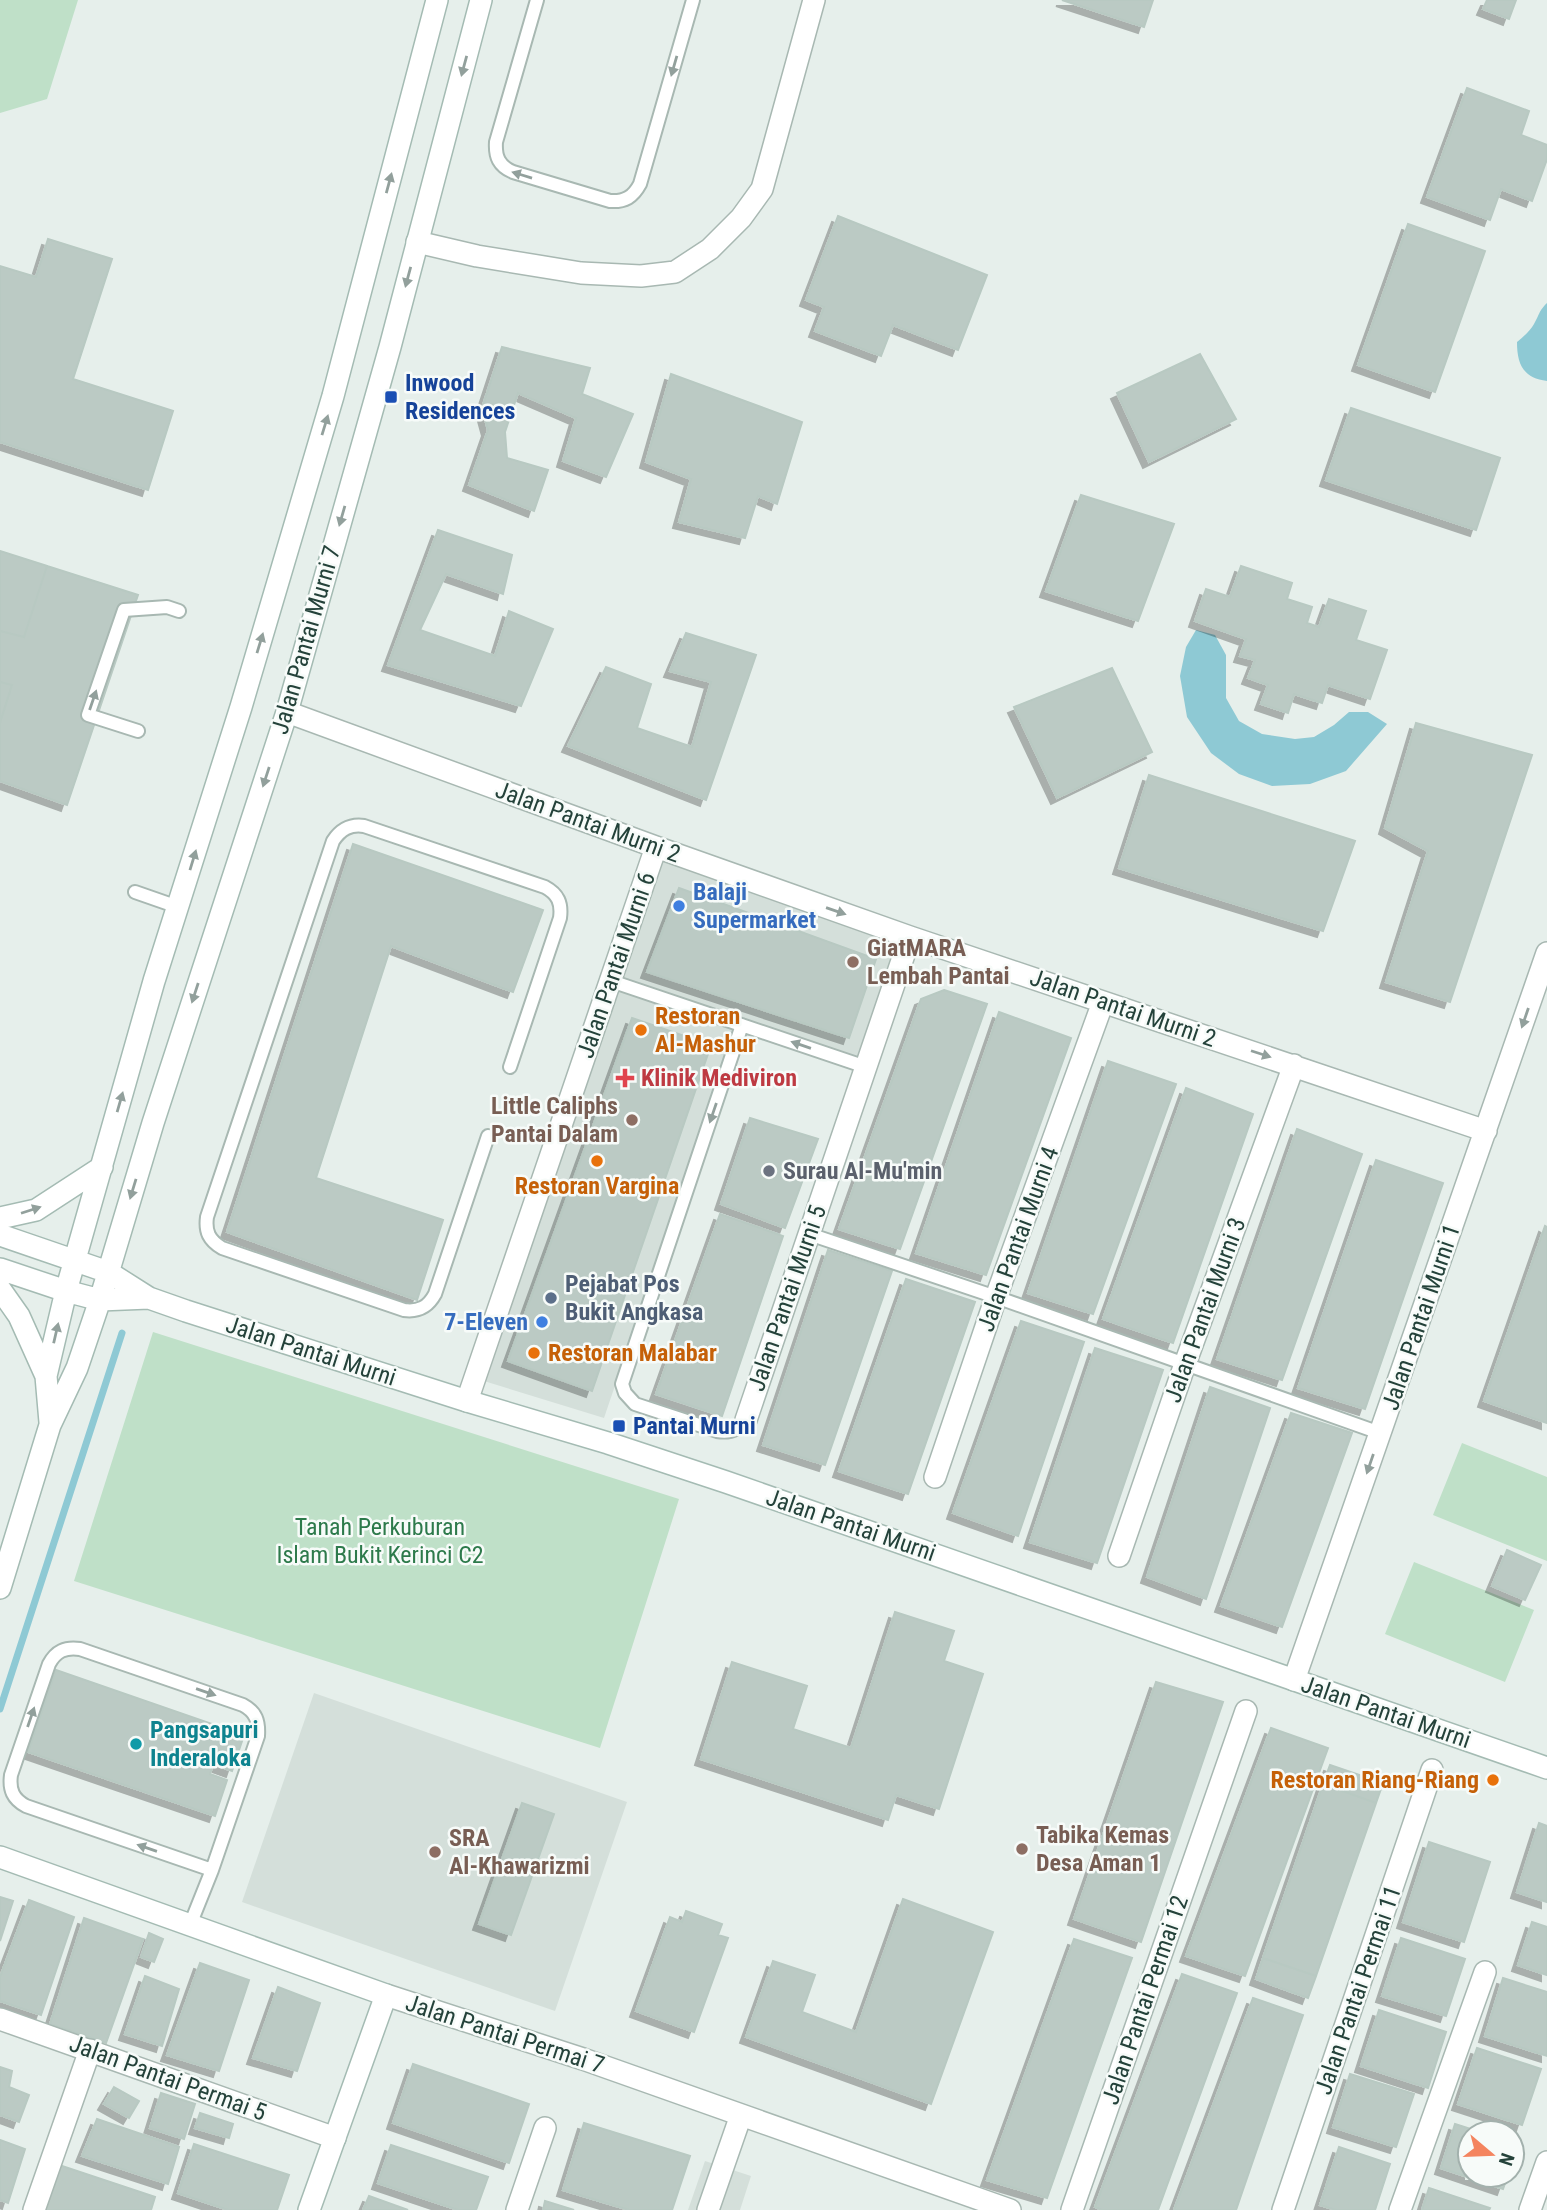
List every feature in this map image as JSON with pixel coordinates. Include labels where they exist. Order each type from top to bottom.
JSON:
[{"type":"street","name":"Jalan Pantai Murni 7","points":[[46,1376],[65,1291],[154,981],[330,409],[437,0]]},
{"type":"street","name":"Jalan Pantai Murni 7","points":[[50,1424],[77,1368],[100,1300],[153,1123],[287,712],[387,358],[481,0]]},
{"type":"street","points":[[417,242],[477,256],[581,273],[641,276],[675,272],[710,248],[741,218],[762,189],[814,0]]},
{"type":"street","name":"Jalan Pantai Murni 2","points":[[287,712],[910,937],[1486,1131]]},
{"type":"street","name":"Jalan Pantai Murni 6","points":[[467,1401],[656,847]]},
{"type":"street","name":"Jalan Pantai Murni 5","points":[[746,1420],[910,937]]},
{"type":"street","name":"Jalan Pantai Murni 1","points":[[1294,1680],[1547,953]]},
{"type":"street","name":"Jalan Pantai Murni 4","points":[[934,1476],[1103,1002]]},
{"type":"street","name":"Jalan Pantai Murni 3","points":[[1119,1556],[1185,1364],[1294,1065]]},
{"type":"street","points":[[0,1218],[36,1210],[102,1167]]},
{"type":"street","name":"Jalan Pantai Murni","points":[[0,1235],[108,1272],[149,1298],[713,1478],[1547,1768]]},
{"type":"street","name":"Jalan Pantai Murni","points":[[0,1269],[100,1300],[149,1298]]},
{"type":"street","points":[[0,1289],[19,1316],[46,1376],[50,1424],[0,1588]]},
{"type":"street","name":"Jalan Pantai Permai 12","points":[[1072,2210],[1246,1712]]},
{"type":"street","name":"Jalan Pantai Permai 11","points":[[1283,2210],[1433,1770]]},
{"type":"street","name":"Jalan Pantai Permai 7","points":[[0,1857],[386,1995],[583,2059],[1010,2210]]},
{"type":"street","points":[[1400,2210],[1485,1972]]},
{"type":"street","points":[[309,2210],[386,1995]]},
{"type":"street","name":"Jalan Pantai Permai 5","points":[[0,2019],[335,2138]]},
{"type":"street","points":[[34,2210],[90,2050]]},
{"type":"street","points":[[708,2210],[741,2115]]},
{"type":"street","points":[[517,2210],[545,2128]]},
{"type":"street","points":[[1530,2210],[1547,2162]]},
{"type":"lane","points":[[537,0],[496,142],[498,161],[513,172],[610,201],[620,201],[636,192],[640,184],[693,0]]},
{"type":"lane","points":[[138,731],[88,715],[92,702],[124,610],[167,607],[179,611]]},
{"type":"lane","points":[[488,1136],[435,1294],[423,1308],[404,1310],[222,1248],[208,1236],[205,1227],[207,1217],[333,841],[346,827],[364,826],[416,843],[545,887],[553,891],[559,899],[560,918],[510,1067]]},
{"type":"lane","points":[[135,891],[178,907]]},
{"type":"lane","points":[[611,981],[866,1067]]},
{"type":"lane","points":[[742,1025],[622,1384],[625,1393],[635,1404],[717,1431],[726,1433],[735,1430],[746,1420]]},
{"type":"lane","points":[[809,1234],[1380,1433]]},
{"type":"lane","points":[[190,1925],[212,1870],[258,1736],[257,1717],[251,1709],[243,1705],[80,1649],[61,1650],[49,1664],[11,1775],[12,1794],[18,1802],[26,1806],[212,1870]]},
{"type":"shaded area","points":[[662,859],[899,943],[860,1059],[740,1018],[604,1418],[484,1381]]},
{"type":"shaded area","name":"SRA Al-Khawarizmi","points":[[314,1693],[627,1802],[555,2011],[242,1902]]},
{"type":"shaded area","points":[[705,2161],[751,2176],[740,2210],[688,2210]]},
{"type":"green space","points":[[0,0],[78,0],[47,99],[0,113]]},
{"type":"green space","name":"Tanah Perkuburan Islam Bukit Kerinci C2","points":[[153,1332],[679,1499],[600,1748],[74,1581]]},
{"type":"green space","points":[[1462,1443],[1547,1477],[1547,1561],[1433,1515]]},
{"type":"green space","points":[[1414,1562],[1534,1610],[1505,1682],[1385,1634]]},
{"type":"water","points":[[1547,303],[1547,381],[1532,377],[1523,369],[1518,357],[1517,342],[1531,329]]},
{"type":"water","points":[[1196,630],[1215,635],[1226,655],[1226,698],[1239,721],[1262,734],[1295,739],[1314,737],[1349,712],[1368,712],[1387,724],[1346,771],[1310,784],[1272,786],[1239,774],[1211,753],[1187,717],[1180,676],[1186,647]]},
{"type":"building","points":[[1062,0],[1153,0],[1144,27]]},
{"type":"building","points":[[1487,0],[1516,0],[1509,19],[1483,9]]},
{"type":"building","points":[[1467,88],[1529,111],[1521,135],[1547,145],[1547,159],[1532,201],[1501,189],[1490,220],[1427,197]]},
{"type":"building","points":[[838,216],[987,275],[958,350],[893,325],[881,356],[815,331],[824,307],[806,300]]},
{"type":"building","points":[[1408,224],[1485,251],[1435,392],[1358,365]]},
{"type":"building","points":[[48,239],[112,259],[73,379],[173,411],[148,490],[0,442],[0,266],[36,277]]},
{"type":"building","points":[[502,347],[590,368],[582,394],[633,414],[606,477],[563,461],[576,418],[518,393],[505,432],[507,458],[548,470],[534,511],[469,485],[488,430],[482,408]]},
{"type":"building","points":[[1200,354],[1236,419],[1149,462],[1117,393]]},
{"type":"building","points":[[671,374],[802,422],[777,504],[758,496],[745,538],[679,522],[691,479],[646,462]]},
{"type":"building","points":[[1351,408],[1500,458],[1476,530],[1326,480]]},
{"type":"building","points":[[1081,495],[1174,524],[1138,621],[1046,591]]},
{"type":"building","points":[[438,530],[512,555],[503,594],[446,574],[420,630],[495,656],[509,611],[553,629],[521,706],[388,665]]},
{"type":"building","points":[[0,551],[47,566],[24,637],[0,631]]},
{"type":"building","points":[[47,566],[138,595],[67,805],[0,781],[0,723],[12,685],[0,682],[0,631],[24,637]]},
{"type":"building","points":[[1241,566],[1292,583],[1287,599],[1312,607],[1307,623],[1319,627],[1329,599],[1366,611],[1356,640],[1387,650],[1370,699],[1328,685],[1322,703],[1294,694],[1288,713],[1261,704],[1268,685],[1248,678],[1255,660],[1240,656],[1246,639],[1195,621],[1206,589],[1230,597]]},
{"type":"building","points":[[686,633],[756,655],[706,800],[568,746],[606,667],[651,684],[637,728],[692,747],[711,682],[670,671]]},
{"type":"building","points":[[1112,668],[1152,752],[1057,798],[1014,707]]},
{"type":"building","points":[[0,682],[12,685],[1,719],[0,719]]},
{"type":"building","points":[[1416,723],[1532,755],[1450,1002],[1386,982],[1428,851],[1385,828]]},
{"type":"building","points":[[1149,775],[1355,841],[1323,931],[1119,868]]},
{"type":"building","points":[[353,844],[543,910],[513,992],[391,946],[316,1178],[443,1220],[417,1300],[227,1232]]},
{"type":"building","points":[[679,888],[876,959],[849,1038],[647,972]]},
{"type":"building","points":[[944,990],[987,1004],[900,1249],[839,1229],[921,999]]},
{"type":"building","points":[[999,1012],[1071,1038],[986,1275],[916,1253]]},
{"type":"building","points":[[632,1018],[711,1045],[592,1391],[508,1361]]},
{"type":"building","points":[[1108,1061],[1176,1084],[1093,1314],[1028,1293]]},
{"type":"building","points":[[1186,1088],[1253,1114],[1173,1343],[1103,1319]]},
{"type":"building","name":"Surau Al-Mu'min","points":[[750,1118],[818,1139],[785,1228],[721,1204]]},
{"type":"building","points":[[1297,1129],[1362,1154],[1282,1380],[1217,1359]]},
{"type":"building","points":[[1376,1160],[1443,1183],[1365,1409],[1298,1388]]},
{"type":"building","points":[[720,1214],[783,1236],[722,1416],[656,1394]]},
{"type":"building","points":[[1545,1226],[1547,1227],[1547,1423],[1484,1401]]},
{"type":"building","points":[[828,1250],[892,1271],[825,1465],[763,1445]]},
{"type":"building","points":[[906,1279],[975,1302],[908,1494],[839,1471]]},
{"type":"building","points":[[1021,1321],[1084,1342],[1018,1536],[953,1513]]},
{"type":"building","points":[[1095,1348],[1163,1370],[1097,1563],[1030,1542]]},
{"type":"building","points":[[1210,1387],[1270,1408],[1206,1599],[1147,1577]]},
{"type":"building","points":[[1291,1413],[1352,1433],[1282,1627],[1221,1606]]},
{"type":"building","points":[[1507,1550],[1541,1565],[1525,1600],[1492,1586]]},
{"type":"building","points":[[895,1612],[954,1631],[944,1661],[983,1674],[939,1809],[896,1795],[888,1820],[701,1759],[732,1662],[807,1686],[793,1729],[851,1748]]},
{"type":"building","name":"Pangsapuri Inderaloka","points":[[56,1670],[244,1735],[232,1771],[213,1764],[210,1774],[227,1780],[215,1816],[28,1752]]},
{"type":"building","points":[[1156,1682],[1223,1702],[1141,1942],[1074,1919]]},
{"type":"building","points":[[1271,1728],[1328,1748],[1245,1976],[1186,1956]]},
{"type":"building","points":[[1330,1765],[1383,1783],[1376,1803],[1323,1784]]},
{"type":"building","points":[[1323,1784],[1376,1803],[1316,1976],[1263,1958]]},
{"type":"building","points":[[522,1803],[554,1814],[511,1935],[479,1924]]},
{"type":"building","points":[[1539,1823],[1547,1826],[1547,1902],[1517,1892]]},
{"type":"building","points":[[1429,1842],[1490,1862],[1464,1942],[1403,1922]]},
{"type":"building","points":[[0,1897],[13,1901],[0,1941]]},
{"type":"building","points":[[903,1899],[993,1932],[931,2104],[746,2037],[773,1961],[815,1975],[802,2012],[856,2032]]},
{"type":"building","points":[[29,1900],[74,1917],[41,2015],[0,2001],[0,1977]]},
{"type":"building","points":[[686,1911],[722,1924],[718,1935],[728,1938],[694,2032],[636,2011],[670,1917],[682,1922]]},
{"type":"building","points":[[84,1918],[143,1939],[106,2043],[50,2024]]},
{"type":"building","points":[[1532,1922],[1547,1927],[1547,1975],[1518,1965]]},
{"type":"building","points":[[149,1933],[163,1939],[154,1962],[141,1957]]},
{"type":"building","points":[[1401,1938],[1465,1959],[1446,2016],[1382,1996]]},
{"type":"building","points":[[1074,1939],[1132,1958],[1047,2198],[987,2180]]},
{"type":"building","points":[[1263,1958],[1316,1976],[1308,1998],[1256,1979]]},
{"type":"building","points":[[200,1963],[249,1980],[219,2071],[167,2055]]},
{"type":"building","points":[[1182,1974],[1237,1993],[1158,2210],[1102,2210],[1095,2207]]},
{"type":"building","points":[[145,1976],[179,1989],[162,2046],[125,2034]]},
{"type":"building","points":[[1503,1978],[1547,1992],[1547,2056],[1485,2036]]},
{"type":"building","points":[[278,1987],[320,2003],[297,2071],[253,2058]]},
{"type":"building","points":[[1253,1998],[1303,2015],[1236,2210],[1174,2210]]},
{"type":"building","points":[[1379,2010],[1446,2032],[1428,2088],[1361,2066]]},
{"type":"building","points":[[1477,2048],[1541,2069],[1524,2119],[1504,2119],[1458,2104]]},
{"type":"building","points":[[413,2064],[529,2104],[509,2163],[393,2123]]},
{"type":"building","points":[[0,2067],[12,2071],[9,2087],[29,2095],[19,2122],[0,2115]]},
{"type":"building","points":[[1350,2074],[1414,2094],[1396,2147],[1333,2127]]},
{"type":"building","points":[[114,2087],[139,2101],[129,2118],[104,2104]]},
{"type":"building","points":[[161,2093],[195,2104],[184,2139],[150,2128]]},
{"type":"building","points":[[200,2113],[233,2124],[229,2138],[195,2128]]},
{"type":"building","points":[[97,2119],[179,2147],[168,2184],[82,2156]]},
{"type":"building","points":[[584,2123],[690,2156],[672,2210],[629,2210],[563,2190]]},
{"type":"building","points":[[1455,2124],[1456,2124],[1456,2173],[1441,2168]]},
{"type":"building","points":[[0,2140],[25,2149],[8,2203],[0,2200]]},
{"type":"building","points":[[194,2144],[289,2175],[277,2210],[228,2210],[178,2193]]},
{"type":"building","points":[[391,2145],[488,2177],[476,2210],[458,2210],[378,2183]]},
{"type":"building","points":[[1339,2147],[1390,2164],[1375,2210],[1336,2210],[1320,2205]]},
{"type":"building","points":[[59,2165],[155,2197],[151,2210],[45,2210]]},
{"type":"building","points":[[1429,2188],[1490,2208],[1422,2210]]},
{"type":"building","points":[[369,2196],[408,2210],[363,2210]]},
{"type":"building","points":[[545,2201],[574,2210],[543,2210]]},
{"type":"waterway","points":[[0,1709],[122,1333]]},
{"type":"place","name":"Inwood Residences","points":[[391,397]]},
{"type":"place","name":"Balaji Supermarket","points":[[679,906]]},
{"type":"place","name":"GiatMARA Lembah Pantai","points":[[853,962]]},
{"type":"place","name":"Restoran Al-Mashur","points":[[641,1030]]},
{"type":"place","name":"Klinik Mediviron","points":[[625,1078]]},
{"type":"place","name":"Little Caliphs Pantai Dalam","points":[[632,1120]]},
{"type":"place","name":"Restoran Vargina","points":[[597,1161]]},
{"type":"place","name":"Surau Al-Mu'min","points":[[769,1171]]},
{"type":"place","name":"Pejabat Pos Bukit Angkasa","points":[[551,1298]]},
{"type":"place","name":"7-Eleven","points":[[542,1322]]},
{"type":"place","name":"Restoran Malabar","points":[[534,1353]]},
{"type":"place","name":"Pantai Murni","points":[[619,1426]]},
{"type":"place","name":"Pangsapuri Inderaloka","points":[[136,1744]]},
{"type":"place","name":"Restoran Riang-Riang","points":[[1493,1780]]},
{"type":"place","name":"Tabika Kemas Desa Aman 1","points":[[1022,1849]]},
{"type":"place","name":"SRA Al-Khawarizmi","points":[[435,1852]]}]
